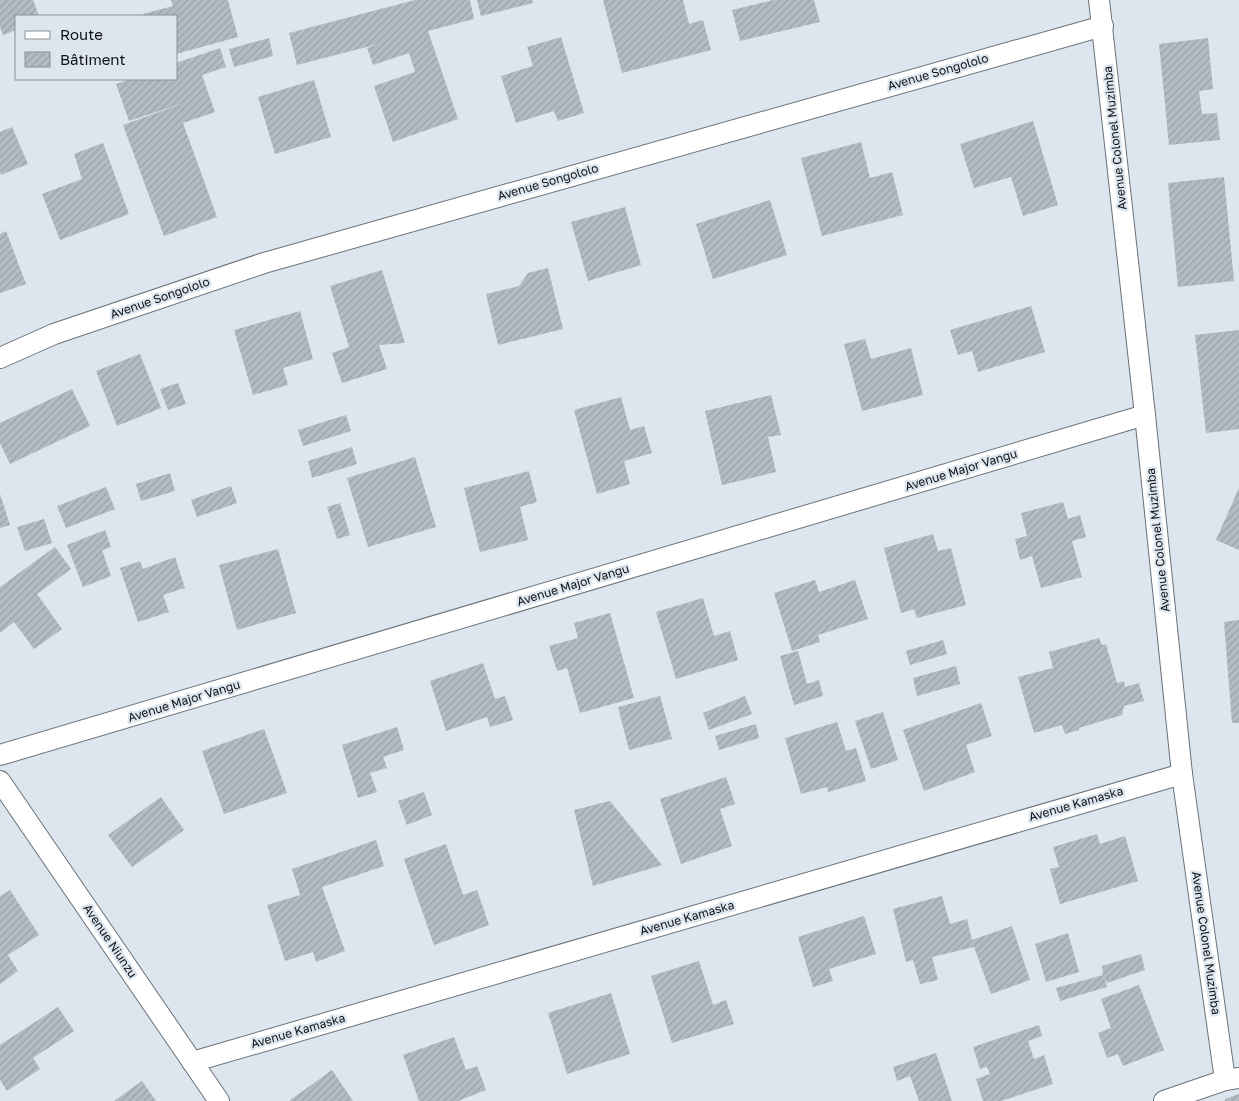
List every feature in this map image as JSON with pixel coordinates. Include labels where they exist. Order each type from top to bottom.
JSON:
[{"type":"street","name":"Avenue Colonel Muzimba","points":[[1099,0],[1182,774],[1232,1079]]},
{"type":"street","name":"Avenue Songololo","points":[[0,358],[54,334],[264,263],[1103,26]]},
{"type":"street","name":"Avenue Major Vangu","points":[[0,755],[1145,416]]},
{"type":"street","name":"Avenue Kamaska","points":[[192,1062],[1182,774]]},
{"type":"street","name":"Avenue Niunzu","points":[[0,781],[219,1101]]},
{"type":"street","points":[[1164,1101],[1232,1079]]},
{"type":"building","points":[[0,0],[33,0],[39,15],[15,15],[15,30],[3,35],[0,27]]},
{"type":"building","points":[[171,0],[228,0],[238,37],[178,53],[178,15],[143,15],[173,6]]},
{"type":"building","points":[[415,0],[470,0],[474,19],[428,31],[458,119],[393,142],[374,86],[415,72],[409,53],[373,65],[367,48],[378,44],[297,65],[289,33]]},
{"type":"building","points":[[477,0],[532,0],[533,3],[481,16]]},
{"type":"building","points":[[603,0],[683,0],[689,24],[703,20],[711,50],[622,73]]},
{"type":"building","points":[[773,0],[814,0],[820,22],[740,41],[732,10]]},
{"type":"building","points":[[561,37],[584,113],[558,121],[554,111],[516,123],[501,76],[533,66],[527,47]]},
{"type":"building","points":[[269,38],[273,56],[234,67],[229,49]]},
{"type":"building","points":[[1208,38],[1213,89],[1199,91],[1202,114],[1217,113],[1220,140],[1169,145],[1159,44]]},
{"type":"building","points":[[220,48],[226,67],[202,75],[215,112],[183,123],[217,217],[164,236],[123,125],[187,102],[129,121],[116,84],[128,80],[178,80],[178,62]]},
{"type":"building","points":[[314,80],[331,137],[275,154],[258,97]]},
{"type":"building","points":[[1033,121],[1058,205],[1023,216],[1011,177],[974,188],[960,144]]},
{"type":"building","points":[[12,127],[28,164],[1,175],[0,132]]},
{"type":"building","points":[[861,142],[870,178],[892,172],[903,215],[822,236],[801,158]]},
{"type":"building","points":[[103,143],[129,214],[60,240],[42,194],[82,179],[74,154]]},
{"type":"building","points":[[1224,177],[1234,281],[1178,287],[1168,183]]},
{"type":"building","points":[[770,200],[787,255],[713,279],[696,224]]},
{"type":"building","points":[[625,207],[641,265],[588,281],[571,222]]},
{"type":"building","points":[[6,231],[26,284],[0,293],[0,234]]},
{"type":"building","points":[[548,268],[563,329],[498,345],[486,294],[519,286],[528,273]]},
{"type":"building","points":[[382,270],[405,343],[379,345],[387,369],[342,383],[332,353],[349,347],[330,286]]},
{"type":"building","points":[[1031,306],[1045,352],[978,372],[972,351],[958,355],[950,330]]},
{"type":"building","points":[[300,311],[313,359],[283,368],[288,385],[253,395],[234,330]]},
{"type":"building","points":[[1239,330],[1239,429],[1206,433],[1195,335]]},
{"type":"building","points":[[865,339],[871,359],[911,348],[923,395],[862,411],[844,344]]},
{"type":"building","points":[[140,354],[161,408],[117,426],[96,371]]},
{"type":"building","points":[[178,383],[186,404],[168,410],[160,389]]},
{"type":"building","points":[[72,389],[90,426],[10,464],[0,443],[0,423]]},
{"type":"building","points":[[771,395],[781,435],[768,437],[776,472],[722,485],[705,411]]},
{"type":"building","points":[[621,397],[630,430],[644,426],[652,453],[624,461],[630,484],[597,494],[574,410]]},
{"type":"building","points":[[346,415],[351,431],[303,446],[298,430]]},
{"type":"building","points":[[352,447],[357,464],[312,478],[308,461]]},
{"type":"building","points":[[415,457],[436,527],[368,547],[347,478]]},
{"type":"building","points":[[529,471],[537,502],[520,507],[528,540],[480,552],[464,488]]},
{"type":"building","points":[[170,473],[175,491],[141,501],[136,484]]},
{"type":"building","points":[[231,486],[237,503],[197,517],[191,500]]},
{"type":"building","points":[[106,487],[115,509],[66,528],[57,506]]},
{"type":"building","points":[[1239,488],[1239,550],[1216,540]]},
{"type":"building","points":[[0,494],[10,525],[0,528]]},
{"type":"building","points":[[1063,502],[1068,519],[1080,515],[1086,537],[1072,541],[1082,577],[1041,588],[1032,556],[1020,560],[1015,539],[1027,536],[1021,513]]},
{"type":"building","points":[[340,503],[350,535],[337,539],[327,507]]},
{"type":"building","points":[[44,519],[52,543],[25,551],[17,527]]},
{"type":"building","points":[[105,530],[111,547],[102,550],[111,576],[83,587],[67,545]]},
{"type":"building","points":[[933,534],[938,551],[951,548],[966,605],[917,618],[914,609],[901,613],[884,548]]},
{"type":"building","points":[[55,547],[71,569],[37,594],[62,629],[34,649],[14,622],[0,633],[0,587]]},
{"type":"building","points":[[278,549],[296,613],[237,630],[219,565]]},
{"type":"building","points":[[175,557],[185,588],[163,595],[169,612],[138,622],[120,568],[140,561],[143,569]]},
{"type":"building","points":[[815,580],[819,592],[855,580],[868,619],[818,635],[820,642],[792,651],[774,593]]},
{"type":"building","points":[[703,598],[714,636],[730,631],[738,660],[676,679],[656,612]]},
{"type":"building","points":[[610,613],[634,698],[580,713],[567,668],[557,671],[549,646],[578,638],[574,623]]},
{"type":"building","points":[[1239,620],[1239,723],[1232,723],[1224,622]]},
{"type":"building","points":[[1099,638],[1102,645],[1106,644],[1117,683],[1124,681],[1125,687],[1139,683],[1144,701],[1124,706],[1122,715],[1079,728],[1079,730],[1065,734],[1062,725],[1034,733],[1018,677],[1053,668],[1049,652]]},
{"type":"building","points":[[943,640],[947,654],[910,665],[906,651]]},
{"type":"building","points":[[798,651],[807,684],[819,680],[823,696],[794,705],[780,656]]},
{"type":"building","points":[[483,663],[495,699],[505,696],[513,720],[490,727],[487,717],[446,731],[430,681]]},
{"type":"building","points":[[956,666],[960,684],[917,696],[913,678]]},
{"type":"building","points":[[660,696],[672,739],[629,750],[618,707]]},
{"type":"building","points":[[745,696],[752,714],[709,730],[703,713]]},
{"type":"building","points":[[981,703],[992,736],[966,745],[975,772],[924,791],[903,730]]},
{"type":"building","points":[[883,712],[898,760],[871,769],[855,721]]},
{"type":"building","points":[[837,722],[846,751],[856,748],[866,781],[828,792],[827,787],[801,794],[785,738]]},
{"type":"building","points":[[756,724],[759,738],[719,750],[715,736]]},
{"type":"building","points":[[397,727],[404,750],[383,757],[387,768],[370,773],[377,792],[358,798],[342,745]]},
{"type":"building","points":[[264,729],[287,793],[224,814],[202,751]]},
{"type":"building","points":[[726,777],[735,804],[720,809],[732,846],[681,864],[660,799]]},
{"type":"building","points":[[424,792],[432,815],[407,825],[398,801]]},
{"type":"building","points":[[161,797],[184,830],[132,867],[108,835]]},
{"type":"building","points":[[610,801],[662,865],[593,886],[574,810]]},
{"type":"building","points":[[1097,834],[1100,844],[1125,836],[1138,881],[1060,904],[1050,869],[1059,867],[1053,847]]},
{"type":"building","points":[[376,840],[384,866],[322,887],[345,951],[316,962],[313,952],[285,961],[267,905],[300,895],[292,869]]},
{"type":"building","points":[[446,844],[463,895],[477,890],[489,925],[434,945],[404,859]]},
{"type":"building","points":[[10,890],[39,935],[8,955],[18,971],[0,984],[0,896]]},
{"type":"building","points":[[942,896],[950,924],[967,919],[972,940],[1012,926],[1030,980],[991,994],[974,947],[932,957],[938,980],[920,984],[913,960],[906,962],[893,909]]},
{"type":"building","points":[[864,916],[876,954],[829,969],[833,981],[813,987],[798,937]]},
{"type":"building","points":[[1068,933],[1079,972],[1046,982],[1035,944]]},
{"type":"building","points":[[1141,954],[1145,970],[1107,983],[1104,977],[1107,987],[1060,1001],[1056,988],[1103,975],[1102,966]]},
{"type":"building","points":[[699,961],[713,1005],[726,1000],[734,1024],[672,1043],[651,976]]},
{"type":"building","points":[[1139,985],[1164,1050],[1123,1066],[1118,1054],[1107,1058],[1098,1033],[1111,1028],[1101,999]]},
{"type":"building","points":[[611,993],[630,1054],[567,1074],[548,1013]]},
{"type":"building","points":[[58,1007],[74,1031],[33,1058],[40,1069],[7,1091],[0,1080],[0,1045]]},
{"type":"building","points":[[1039,1025],[1042,1036],[1028,1041],[1034,1059],[1044,1055],[1053,1084],[1001,1101],[983,1101],[976,1079],[990,1074],[987,1067],[980,1069],[973,1047]]},
{"type":"building","points":[[454,1037],[466,1070],[477,1066],[486,1090],[458,1101],[419,1101],[403,1055]]},
{"type":"building","points":[[936,1053],[952,1101],[919,1101],[910,1076],[897,1081],[893,1067]]},
{"type":"building","points":[[332,1070],[353,1101],[289,1101]]},
{"type":"building","points":[[142,1081],[156,1101],[114,1101]]},
{"type":"building","points":[[1239,1094],[1239,1101],[1225,1101],[1225,1099]]}]
